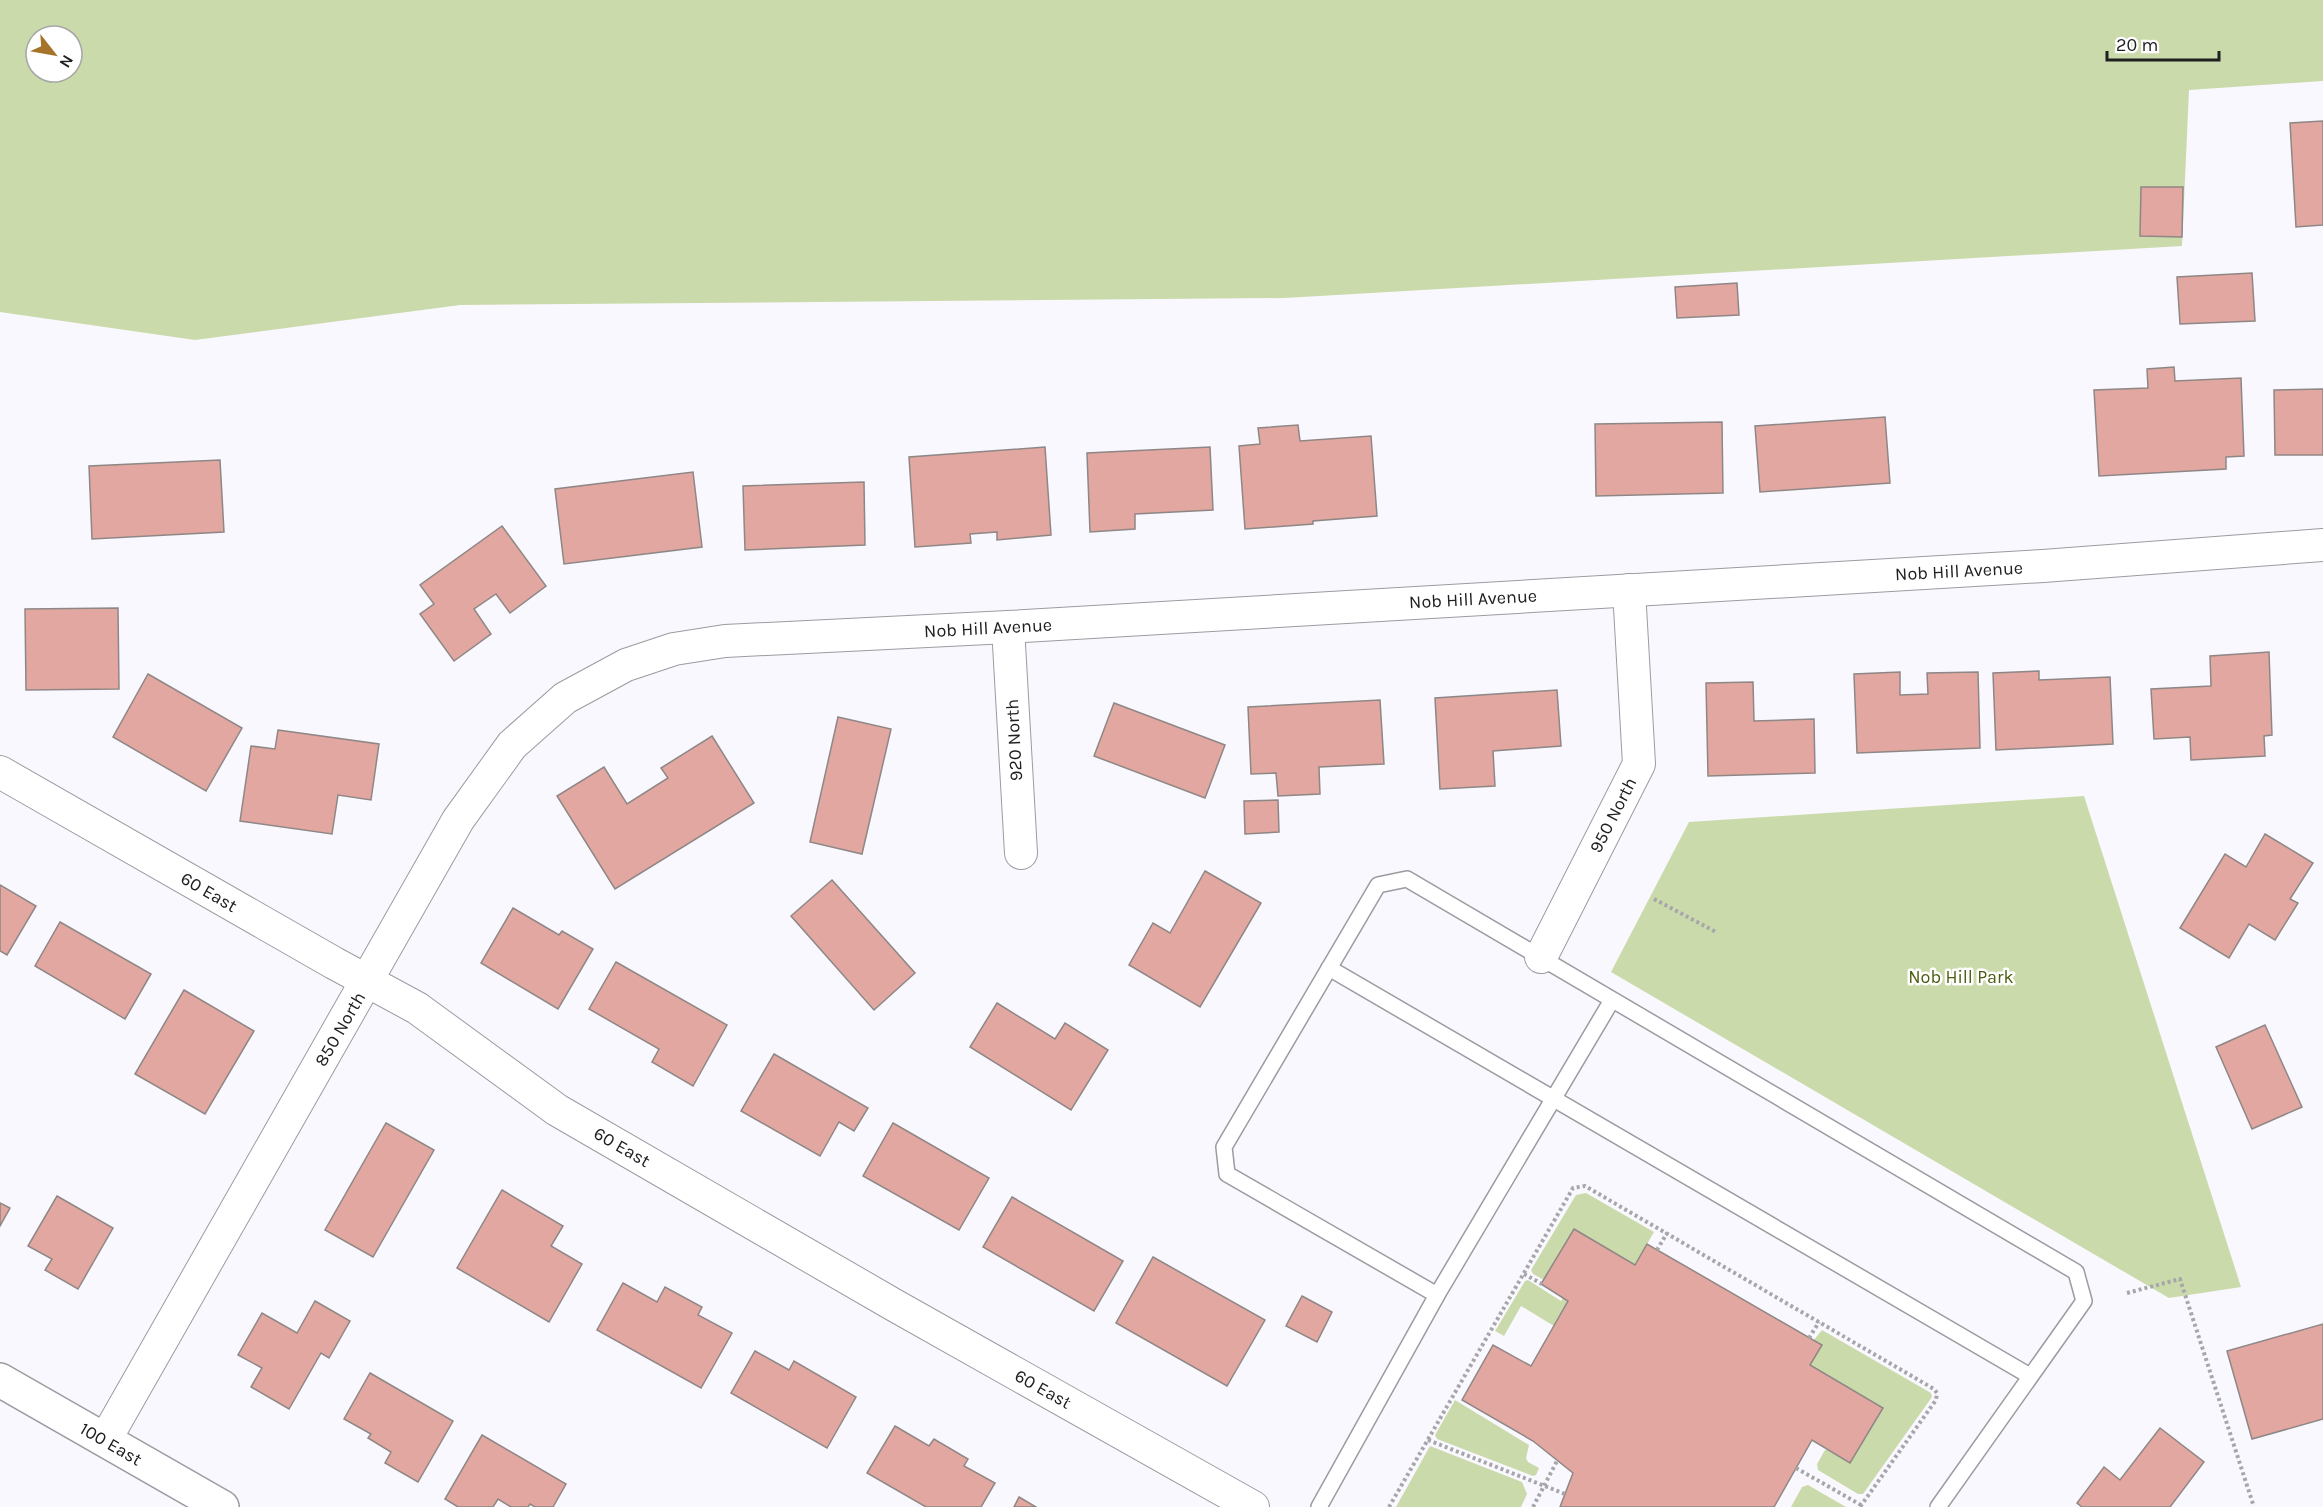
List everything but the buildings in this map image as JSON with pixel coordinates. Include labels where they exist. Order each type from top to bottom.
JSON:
[{"type":"main road","name":"100 East","points":[[0,1380],[222,1507]]},
{"type":"street","name":"Nob Hill Avenue","points":[[626,665],[674,650],[725,641],[1008,627],[2043,566],[2323,545]]},
{"type":"street","name":"950 North","points":[[1541,957],[1639,765],[1629,590]]},
{"type":"street","name":"920 North","points":[[1008,627],[1021,853]]},
{"type":"street","name":"850 North","points":[[105,1440],[458,820],[512,745],[565,698],[626,665]]},
{"type":"street","name":"60 East","points":[[0,772],[417,1008],[557,1110],[1238,1504]]},
{"type":"lane","points":[[1437,1295],[1227,1174],[1224,1147],[1378,885],[1407,879],[2076,1272],[2084,1301],[1938,1507]]},
{"type":"lane","points":[[1329,968],[2030,1376]]},
{"type":"lane","points":[[1319,1507],[1437,1295],[1612,1000]]},
{"type":"path","points":[[1654,898],[1716,932]]},
{"type":"path","points":[[1389,1507],[1573,1188],[1585,1186],[1934,1389],[1937,1393],[1936,1400],[1860,1506],[1796,1468]]},
{"type":"path","points":[[1657,1250],[1667,1233]]},
{"type":"path","points":[[1524,1274],[1542,1284]]},
{"type":"path","points":[[2127,1293],[2180,1279],[2253,1504]]},
{"type":"path","points":[[1809,1338],[1819,1322]]},
{"type":"path","points":[[1428,1440],[1565,1494]]},
{"type":"path","points":[[1533,1507],[1557,1461]]},
{"type":"green space","points":[[0,0],[2323,0],[2323,81],[2189,90],[2182,246],[1285,298],[460,305],[195,340],[0,312]]},
{"type":"green space","name":"Nob Hill Park","points":[[2084,796],[2241,1287],[2169,1298],[1611,972],[1689,822]]},
{"type":"green space","points":[[1586,1193],[1654,1232],[1635,1265],[1574,1229],[1544,1280],[1533,1274],[1531,1270],[1576,1195]]},
{"type":"green space","points":[[1528,1280],[1561,1301],[1563,1298],[1568,1301],[1554,1326],[1521,1306],[1504,1336],[1495,1331],[1525,1281]]},
{"type":"green space","points":[[1822,1330],[1931,1393],[1932,1397],[1863,1494],[1858,1494],[1818,1470],[1817,1464],[1825,1450],[1850,1463],[1882,1408],[1810,1365],[1813,1341]]},
{"type":"green space","points":[[1455,1400],[1529,1445],[1526,1458],[1528,1462],[1539,1468],[1536,1475],[1533,1476],[1437,1439],[1435,1435]]},
{"type":"green space","points":[[1430,1446],[1522,1482],[1527,1494],[1521,1507],[1396,1507]]},
{"type":"green space","points":[[1808,1485],[1846,1507],[1791,1507],[1802,1487]]}]
